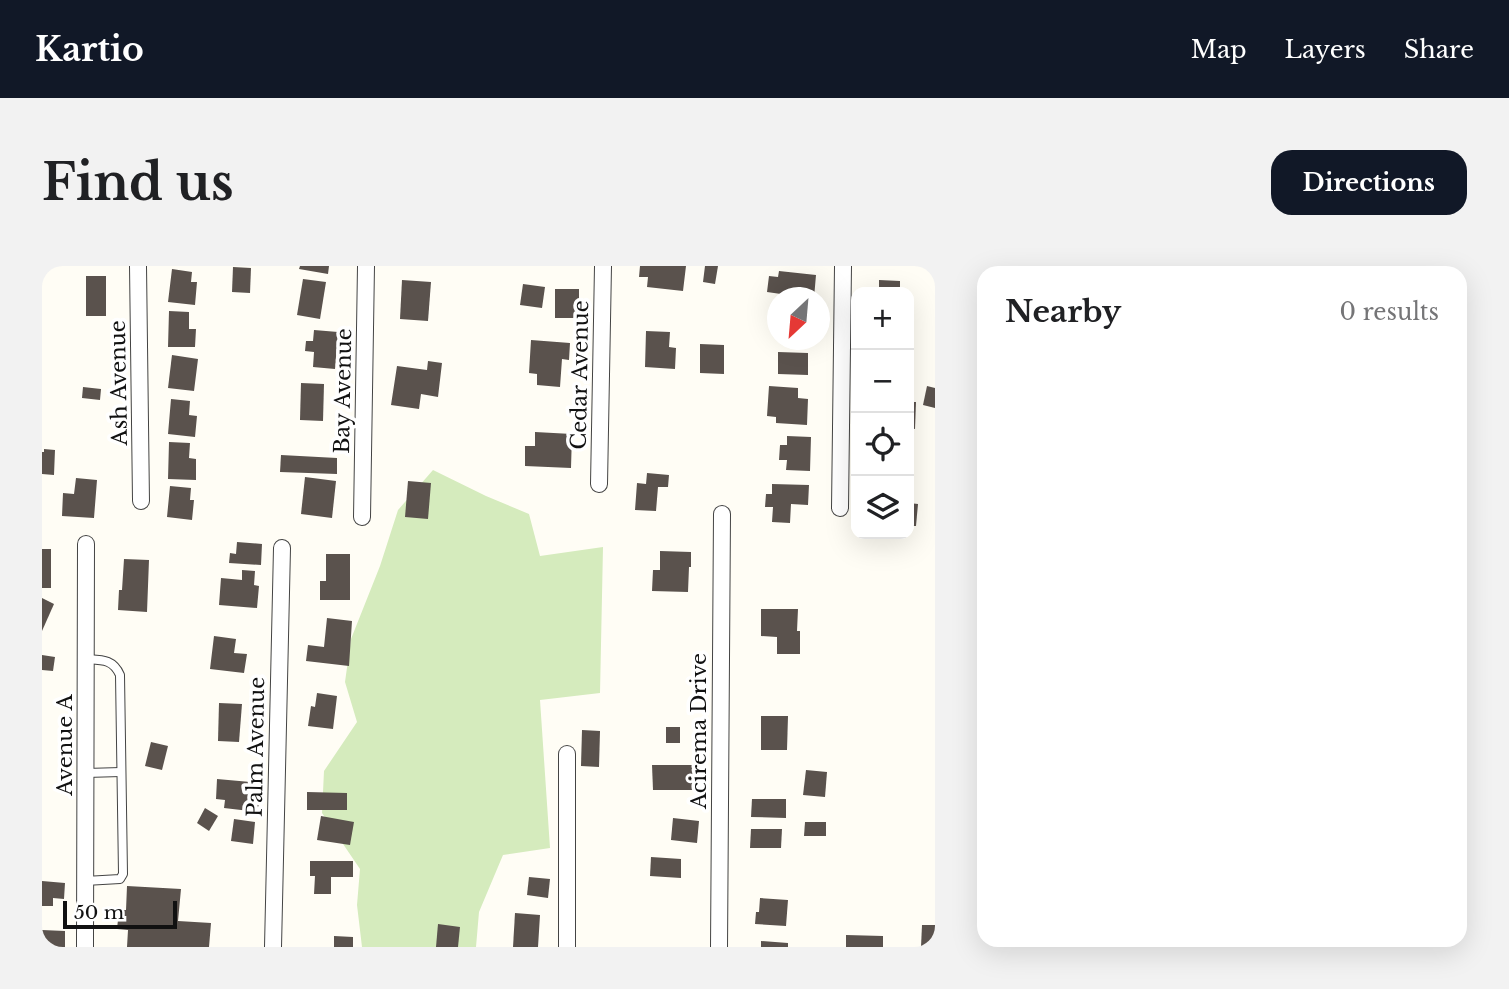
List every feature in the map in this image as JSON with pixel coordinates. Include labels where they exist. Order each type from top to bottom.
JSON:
[{"type":"street","name":"Ash Avenue","points":[[138,266],[141,500]]},
{"type":"street","name":"Bay Avenue","points":[[362,517],[366,266]]},
{"type":"street","name":"Cedar Avenue","points":[[599,484],[603,266]]},
{"type":"street","points":[[841,508],[843,266]]},
{"type":"street","name":"Acirema Drive","points":[[719,947],[722,514]]},
{"type":"street","name":"Avenue A","points":[[85,947],[86,544]]},
{"type":"street","name":"Palm Avenue","points":[[273,947],[282,548]]},
{"type":"street","points":[[567,754],[568,947]]},
{"type":"lane","points":[[85,881],[120,879],[123,874],[120,676],[116,666],[105,660],[86,659]]},
{"type":"lane","points":[[86,773],[121,772]]},
{"type":"green space","points":[[433,470],[529,514],[540,556],[603,547],[600,693],[540,700],[550,848],[503,855],[479,912],[476,947],[362,947],[357,905],[360,869],[322,813],[324,771],[357,722],[345,682],[351,639],[380,566],[398,510]]},
{"type":"building","points":[[300,266],[329,266],[328,274],[299,269]]},
{"type":"building","points":[[640,266],[686,266],[683,291],[647,287],[648,277],[639,277]]},
{"type":"building","points":[[705,266],[718,266],[715,284],[703,282]]},
{"type":"building","points":[[233,267],[251,268],[250,293],[232,292]]},
{"type":"building","points":[[172,269],[192,272],[191,282],[197,282],[195,305],[168,302]]},
{"type":"building","points":[[779,271],[816,275],[815,287],[768,287],[769,276],[778,277]]},
{"type":"building","points":[[86,276],[106,276],[106,316],[86,316]]},
{"type":"building","points":[[303,279],[326,282],[320,319],[297,315]]},
{"type":"building","points":[[402,280],[431,282],[428,321],[400,319]]},
{"type":"building","points":[[879,280],[900,281],[900,287],[879,287]]},
{"type":"building","points":[[523,284],[545,287],[542,308],[520,305]]},
{"type":"building","points":[[555,289],[579,289],[579,318],[555,318]]},
{"type":"building","points":[[169,311],[189,312],[189,329],[196,329],[195,347],[168,347]]},
{"type":"building","points":[[314,330],[338,332],[335,369],[313,367],[314,352],[305,351],[306,341],[313,341]]},
{"type":"building","points":[[646,331],[670,332],[669,347],[676,348],[675,369],[645,367]]},
{"type":"building","points":[[531,340],[570,343],[569,360],[562,359],[560,387],[537,385],[537,374],[529,373]]},
{"type":"building","points":[[700,344],[724,345],[724,374],[700,373]]},
{"type":"building","points":[[778,352],[808,353],[808,375],[778,374]]},
{"type":"building","points":[[172,355],[198,359],[194,391],[168,388]]},
{"type":"building","points":[[428,361],[442,363],[438,397],[421,394],[419,409],[391,405],[397,366],[427,370]]},
{"type":"building","points":[[301,383],[324,384],[323,421],[300,420]]},
{"type":"building","points":[[769,386],[798,388],[798,398],[808,399],[807,425],[776,423],[776,417],[767,416]]},
{"type":"building","points":[[927,386],[935,388],[935,408],[923,405]]},
{"type":"building","points":[[83,387],[101,389],[100,400],[82,398]]},
{"type":"building","points":[[171,399],[190,401],[189,415],[197,416],[195,437],[168,434]]},
{"type":"building","points":[[914,402],[916,402],[915,429]]},
{"type":"building","points":[[535,432],[572,434],[571,468],[525,466],[525,446],[535,446]]},
{"type":"building","points":[[787,436],[811,437],[810,471],[786,470],[787,460],[779,460],[780,445],[787,445]]},
{"type":"building","points":[[169,442],[190,443],[189,458],[196,459],[196,480],[168,479]]},
{"type":"building","points":[[44,449],[55,450],[54,475],[42,474]]},
{"type":"building","points":[[281,455],[337,458],[337,474],[280,472]]},
{"type":"building","points":[[647,473],[669,475],[668,487],[658,487],[656,511],[635,510],[637,483],[646,484]]},
{"type":"building","points":[[305,477],[336,481],[332,518],[301,514]]},
{"type":"building","points":[[76,478],[97,480],[94,518],[62,516],[63,493],[74,494]]},
{"type":"building","points":[[408,481],[431,483],[428,519],[405,517]]},
{"type":"building","points":[[772,484],[809,485],[808,505],[791,504],[790,523],[772,522],[773,507],[765,507],[766,494],[772,494]]},
{"type":"building","points":[[170,486],[191,488],[190,500],[194,500],[192,520],[167,517]]},
{"type":"building","points":[[914,504],[918,504],[914,526]]},
{"type":"building","points":[[237,542],[262,544],[261,565],[229,563],[230,553],[236,554]]},
{"type":"building","points":[[42,549],[51,549],[51,588],[42,588]]},
{"type":"building","points":[[660,551],[691,552],[688,592],[652,591],[653,570],[660,570]]},
{"type":"building","points":[[326,554],[350,554],[350,600],[320,600],[320,581],[326,581]]},
{"type":"building","points":[[124,559],[149,560],[147,612],[118,610]]},
{"type":"building","points":[[242,570],[255,571],[254,585],[259,586],[257,608],[219,605],[221,578],[242,580]]},
{"type":"building","points":[[42,598],[54,604],[42,631]]},
{"type":"building","points":[[761,609],[798,609],[800,654],[777,654],[777,637],[761,636]]},
{"type":"building","points":[[327,618],[352,621],[349,666],[306,661],[308,645],[324,647]]},
{"type":"building","points":[[214,636],[236,639],[234,653],[247,654],[244,673],[210,669]]},
{"type":"building","points":[[42,655],[55,657],[53,671],[42,670]]},
{"type":"building","points":[[317,693],[337,696],[333,729],[308,726],[311,706],[315,707]]},
{"type":"building","points":[[219,703],[242,704],[239,742],[218,741]]},
{"type":"building","points":[[761,716],[788,716],[787,750],[761,750]]},
{"type":"building","points":[[666,727],[680,727],[680,743],[666,743]]},
{"type":"building","points":[[582,730],[600,731],[599,767],[581,766]]},
{"type":"building","points":[[151,742],[168,746],[162,770],[145,766]]},
{"type":"building","points":[[652,765],[698,765],[698,790],[653,790]]},
{"type":"building","points":[[806,770],[827,772],[825,797],[803,795]]},
{"type":"building","points":[[217,779],[261,783],[258,812],[224,808],[225,800],[216,799]]},
{"type":"building","points":[[307,792],[347,793],[347,810],[307,810]]},
{"type":"building","points":[[752,799],[786,799],[786,818],[751,817]]},
{"type":"building","points":[[205,808],[218,816],[209,831],[197,823]]},
{"type":"building","points":[[321,816],[354,822],[350,845],[317,840]]},
{"type":"building","points":[[673,818],[699,821],[697,843],[671,840]]},
{"type":"building","points":[[234,819],[255,822],[253,844],[231,841]]},
{"type":"building","points":[[805,822],[826,822],[826,836],[804,836]]},
{"type":"building","points":[[751,829],[782,829],[781,848],[750,848]]},
{"type":"building","points":[[651,857],[681,859],[681,878],[650,876]]},
{"type":"building","points":[[310,861],[353,861],[353,877],[331,877],[331,894],[314,894],[315,876],[310,876]]},
{"type":"building","points":[[529,877],[550,879],[548,898],[527,895]]},
{"type":"building","points":[[42,881],[65,883],[64,899],[53,898],[53,906],[42,906]]},
{"type":"building","points":[[127,886],[181,889],[178,921],[211,923],[209,947],[127,947],[128,930],[117,929],[119,910],[126,910]]},
{"type":"building","points":[[760,898],[788,900],[786,926],[755,924]]},
{"type":"building","points":[[515,913],[540,915],[538,947],[513,947]]},
{"type":"building","points":[[438,924],[460,927],[458,947],[436,947]]},
{"type":"building","points":[[922,925],[935,925],[935,947],[921,947]]},
{"type":"building","points":[[42,930],[65,931],[65,947],[42,947]]},
{"type":"building","points":[[846,935],[883,936],[883,947],[846,947]]},
{"type":"building","points":[[334,936],[353,937],[353,947],[334,947]]},
{"type":"building","points":[[761,941],[788,943],[788,947],[761,947]]}]
